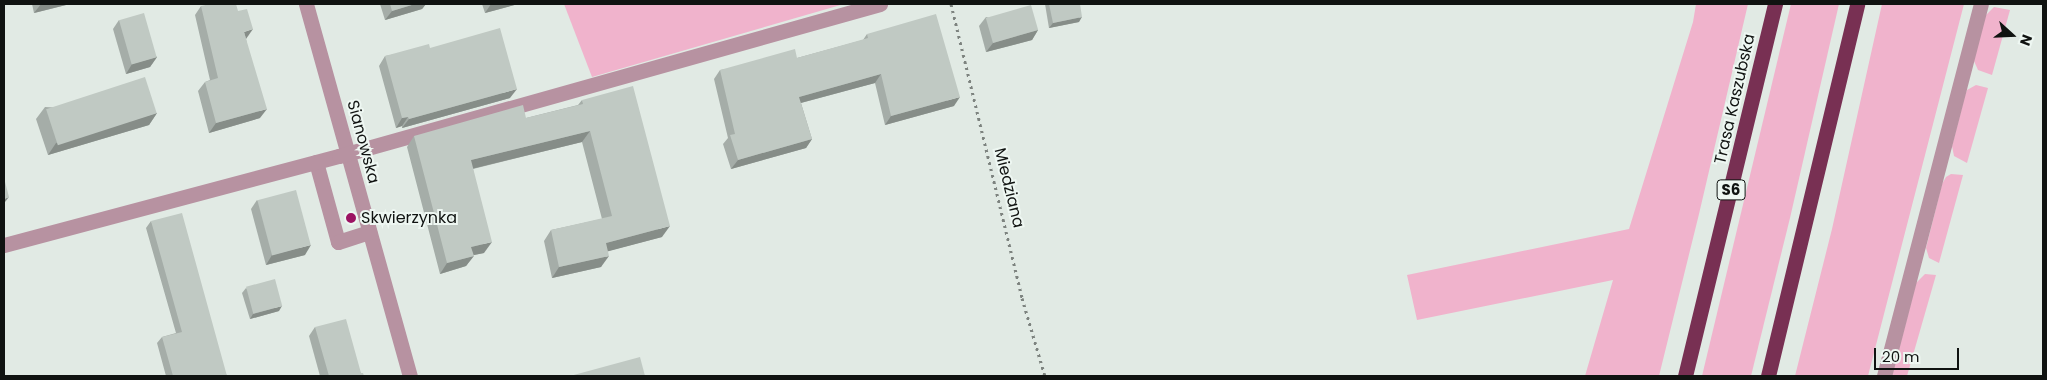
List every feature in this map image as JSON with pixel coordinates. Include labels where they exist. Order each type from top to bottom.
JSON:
[{"type":"highway","name":"Trasa Kaszubska","points":[[1684,376],[1775,4]]},
{"type":"highway","points":[[1768,376],[1857,4]]},
{"type":"street","name":"Sianowska","points":[[306,4],[410,376]]},
{"type":"street","points":[[4,245],[348,154],[880,4]]},
{"type":"street","points":[[1884,376],[1981,4]]},
{"type":"street","points":[[316,162],[338,242],[369,232]]},
{"type":"path","name":"Miedziana","points":[[951,4],[1022,298],[1045,376]]},
{"type":"shaded area","points":[[564,4],[844,4],[592,77]]},
{"type":"shaded area","points":[[1696,4],[1748,4],[1659,376],[1585,376],[1613,280],[1417,320],[1407,275],[1629,229],[1693,22]]},
{"type":"shaded area","points":[[1791,4],[1839,4],[1790,218],[1751,376],[1702,376]]},
{"type":"shaded area","points":[[1882,4],[1964,4],[1868,376],[1795,376],[1832,229]]},
{"type":"shaded area","points":[[1994,7],[2010,10],[1992,75],[1978,70],[1974,61],[1985,16]]},
{"type":"shaded area","points":[[1976,85],[1988,88],[1967,163],[1954,156],[1952,146],[1965,95],[1967,90]]},
{"type":"shaded area","points":[[1951,174],[1963,175],[1939,263],[1929,258],[1926,248],[1942,184],[1946,177]]},
{"type":"shaded area","points":[[1925,274],[1936,275],[1907,376],[1892,376],[1916,283]]},
{"type":"building","points":[[236,4],[238,11],[247,9],[253,29],[244,32],[267,109],[216,123],[205,82],[218,78],[201,6]]},
{"type":"building","points":[[390,4],[415,4],[392,11]]},
{"type":"building","points":[[1049,4],[1080,4],[1082,17],[1053,23]]},
{"type":"building","points":[[1031,5],[1038,30],[993,43],[986,18]]},
{"type":"building","points":[[144,13],[157,57],[132,64],[119,20]]},
{"type":"building","points":[[936,14],[960,97],[891,116],[881,74],[799,97],[812,139],[738,160],[730,135],[735,134],[720,70],[795,49],[797,58],[868,38],[867,34]]},
{"type":"building","points":[[500,28],[517,89],[409,119],[408,117],[402,118],[385,56],[429,44],[430,48]]},
{"type":"building","points":[[145,77],[157,113],[58,145],[46,109]]},
{"type":"building","points":[[633,86],[670,226],[606,243],[609,256],[559,267],[551,230],[612,216],[590,131],[471,160],[492,242],[471,247],[474,256],[447,263],[414,136],[523,105],[526,118],[583,104],[582,100]]},
{"type":"building","points":[[4,178],[9,197],[4,199]]},
{"type":"building","points":[[296,190],[311,245],[272,255],[257,200]]},
{"type":"building","points":[[182,213],[227,376],[173,376],[162,337],[182,332],[151,221]]},
{"type":"building","points":[[275,279],[282,306],[253,314],[246,287]]},
{"type":"building","points":[[346,319],[361,373],[364,376],[329,376],[315,327]]},
{"type":"building","points":[[640,357],[645,376],[570,376]]},
{"type":"place","name":"Skwierzynka","points":[[351,218]]}]
